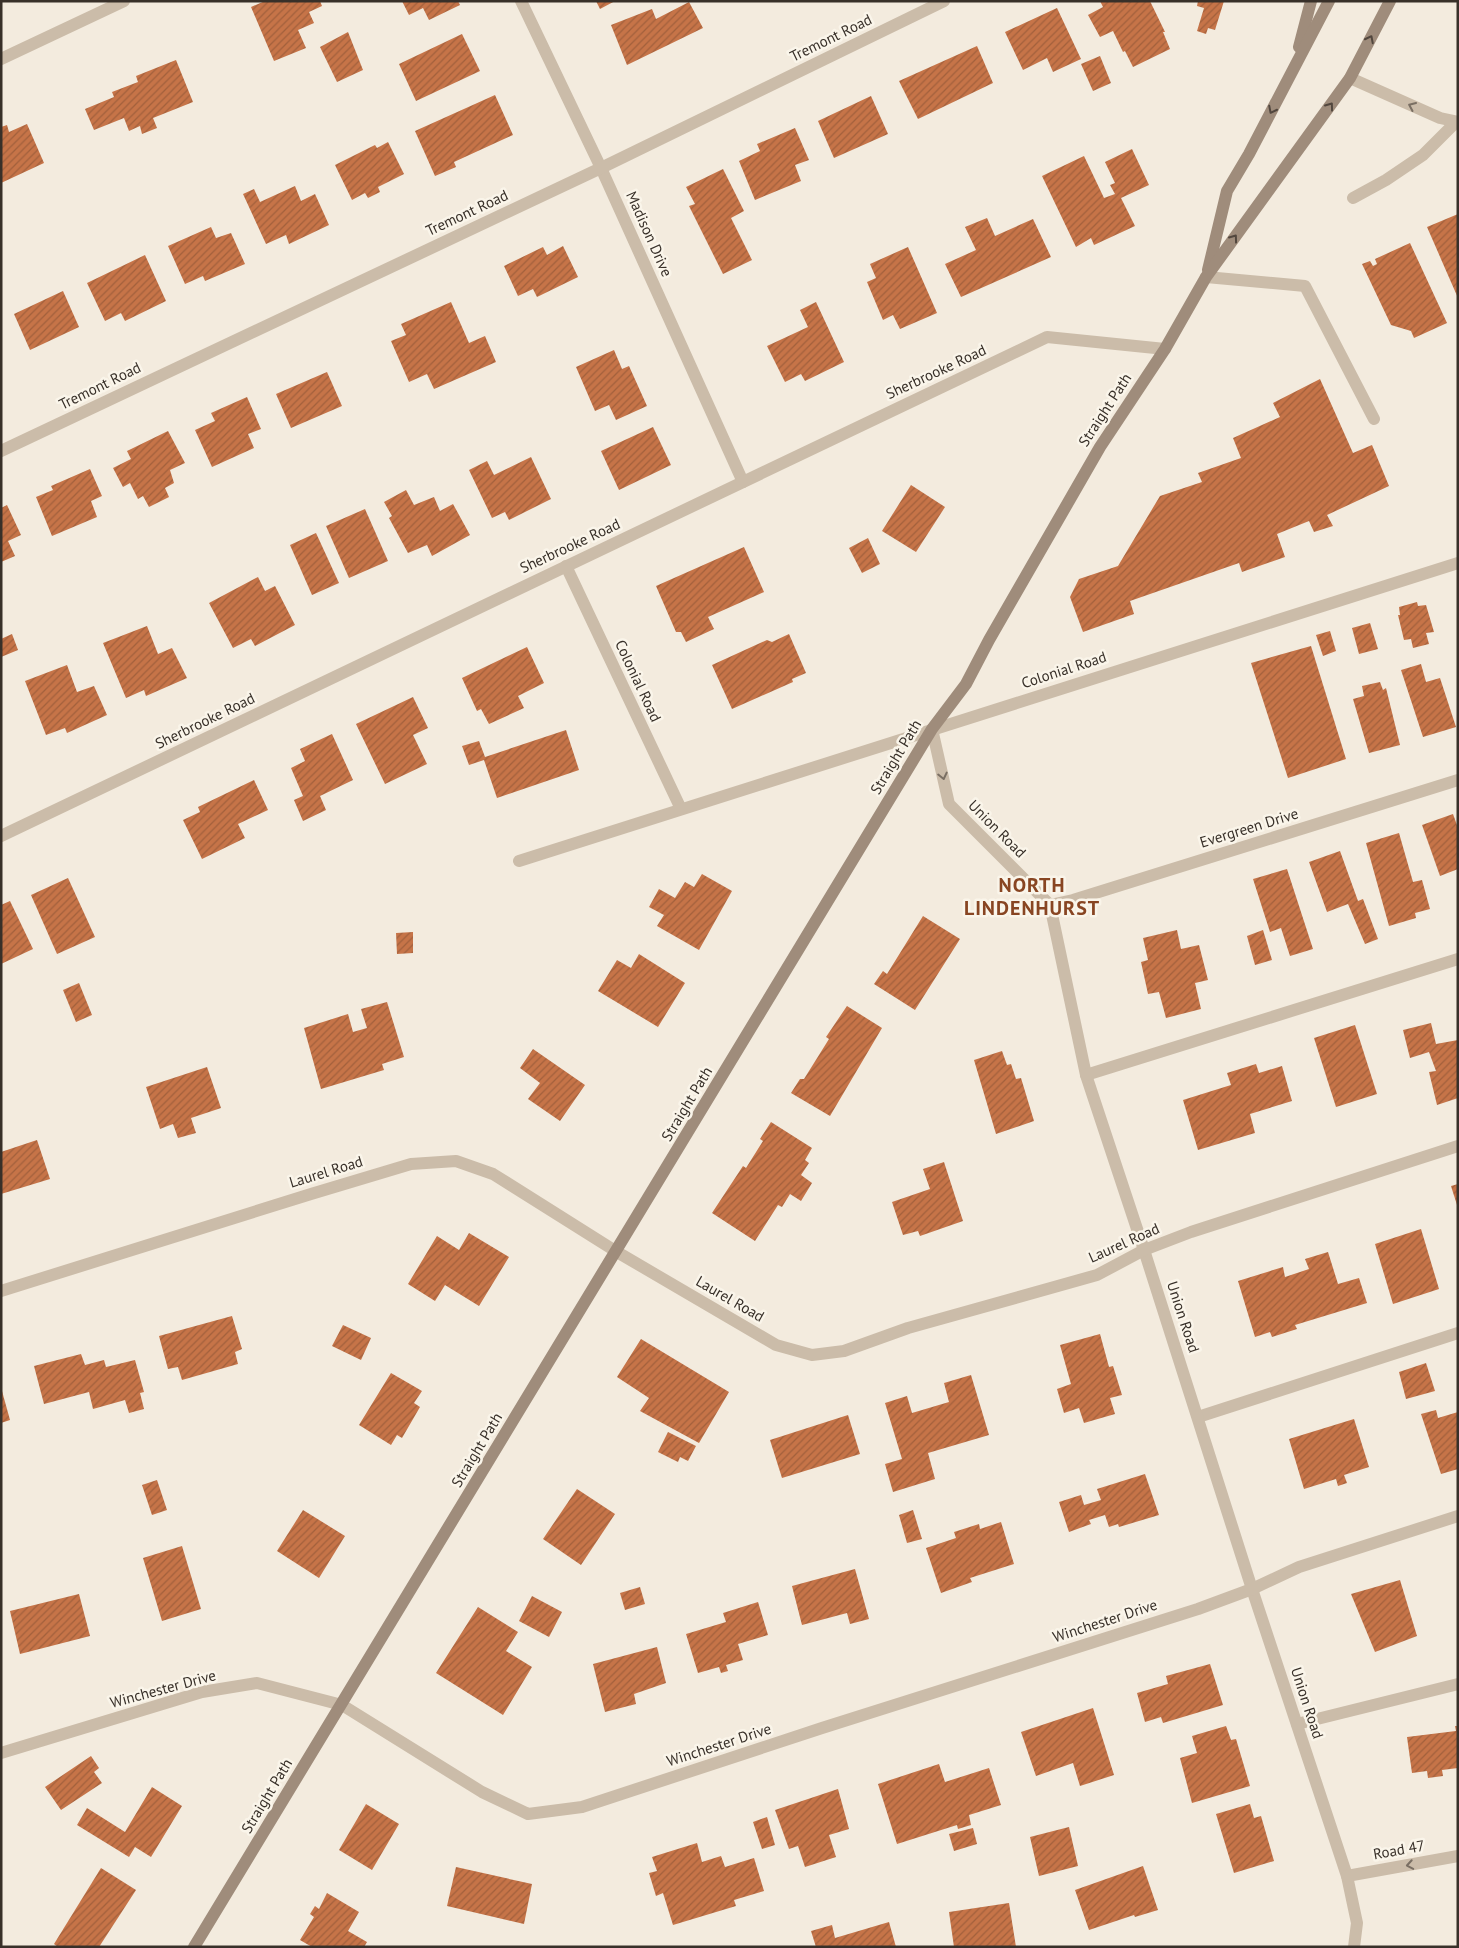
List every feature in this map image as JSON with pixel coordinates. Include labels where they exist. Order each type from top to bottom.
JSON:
[{"type":"main road","points":[[1294,67],[1311,1]]},
{"type":"main road","name":"Straight Path","points":[[1206,277],[1227,191],[1249,154],[1329,1]]},
{"type":"main road","name":"Straight Path","points":[[194,1947],[617,1252],[932,729],[966,684],[994,631],[1100,447],[1164,349],[1206,277],[1350,78],[1390,1]]},
{"type":"street","points":[[1,60],[124,1]]},
{"type":"street","name":"Madison Drive","points":[[521,1],[601,168],[743,482]]},
{"type":"street","name":"Tremont Road","points":[[1,451],[601,168],[944,1]]},
{"type":"street","points":[[1350,78],[1440,118],[1457,122]]},
{"type":"street","points":[[1354,198],[1386,180],[1422,155],[1457,122]]},
{"type":"street","points":[[1206,277],[1305,286],[1374,419]]},
{"type":"street","name":"Sherbrooke Road","points":[[1,836],[1047,337],[1164,349]]},
{"type":"street","name":"Colonial Road","points":[[519,861],[1458,563]]},
{"type":"street","name":"Colonial Road","points":[[566,566],[681,809]]},
{"type":"street","name":"Union Road","points":[[932,729],[949,804],[1050,905],[1086,1075],[1347,1876],[1358,1923],[1354,1947]]},
{"type":"street","name":"Evergreen Drive","points":[[1050,905],[1092,894],[1458,780]]},
{"type":"street","points":[[1086,1075],[1458,959]]},
{"type":"street","name":"Laurel Road","points":[[1,1291],[411,1164],[456,1161],[493,1174],[617,1252],[776,1345],[812,1355],[844,1351],[908,1328],[1097,1275],[1144,1250],[1191,1232],[1458,1146]]},
{"type":"street","points":[[1198,1417],[1458,1333]]},
{"type":"street","name":"Winchester Drive","points":[[1,1753],[202,1692],[257,1683],[342,1705],[482,1792],[528,1814],[582,1807],[822,1728],[1198,1609],[1252,1589],[1299,1567],[1458,1516]]},
{"type":"street","points":[[1297,1724],[1458,1684]]},
{"type":"street","name":"Road 47","points":[[1347,1876],[1458,1856]]},
{"type":"building","points":[[265,1],[320,1],[322,6],[309,12],[314,23],[298,30],[306,48],[274,61],[251,7]]},
{"type":"building","points":[[402,1],[458,1],[460,5],[429,20],[423,8],[409,15]]},
{"type":"building","points":[[596,1],[615,1],[600,9]]},
{"type":"building","points":[[1100,1],[1150,1],[1165,32],[1163,32],[1170,49],[1133,67],[1113,31],[1100,37],[1088,15],[1103,7]]},
{"type":"building","points":[[1198,1],[1224,1],[1215,30],[1208,28],[1206,34],[1197,31],[1204,8],[1197,6]]},
{"type":"building","points":[[689,2],[703,28],[627,65],[611,25],[652,9],[656,19]]},
{"type":"building","points":[[1057,8],[1081,59],[1053,72],[1047,58],[1023,70],[1005,32]]},
{"type":"building","points":[[348,32],[363,70],[337,82],[320,47]]},
{"type":"building","points":[[462,34],[480,71],[416,101],[399,64]]},
{"type":"building","points":[[977,46],[993,83],[918,119],[899,81]]},
{"type":"building","points":[[1100,56],[1111,83],[1093,91],[1081,64]]},
{"type":"building","points":[[176,60],[193,102],[153,118],[157,128],[142,134],[140,126],[129,131],[124,118],[94,130],[85,109],[114,97],[112,92],[138,82],[136,76]]},
{"type":"building","points":[[495,95],[513,135],[454,162],[456,167],[435,176],[415,131]]},
{"type":"building","points":[[871,96],[888,134],[834,158],[818,121]]},
{"type":"building","points":[[27,124],[44,163],[1,183],[1,127],[7,125],[9,132]]},
{"type":"building","points":[[795,128],[809,160],[795,165],[801,181],[755,200],[739,161],[760,151],[757,144]]},
{"type":"building","points":[[388,142],[404,174],[378,187],[380,192],[368,198],[365,193],[352,200],[335,165],[375,145],[377,148]]},
{"type":"building","points":[[1132,149],[1149,185],[1121,198],[1135,226],[1094,245],[1091,238],[1076,247],[1042,176],[1084,156],[1104,198],[1115,194],[1110,185],[1115,183],[1105,162]]},
{"type":"building","points":[[723,169],[744,211],[731,218],[752,260],[723,274],[689,206],[695,204],[686,187]]},
{"type":"building","points":[[295,186],[301,201],[315,194],[329,225],[289,244],[286,235],[266,244],[243,194],[254,189],[260,202]]},
{"type":"building","points":[[1458,214],[1458,298],[1427,227]]},
{"type":"building","points":[[987,218],[995,236],[1033,219],[1051,257],[961,297],[945,264],[976,250],[965,227]]},
{"type":"building","points":[[211,227],[216,238],[231,233],[245,264],[205,281],[203,276],[185,284],[168,246]]},
{"type":"building","points":[[1410,243],[1447,323],[1414,338],[1411,331],[1391,325],[1362,264],[1370,261],[1373,266],[1377,264],[1375,259]]},
{"type":"building","points":[[563,246],[578,277],[537,297],[533,289],[518,296],[504,266],[543,247],[547,255]]},
{"type":"building","points":[[908,247],[937,313],[900,329],[893,315],[883,320],[867,282],[876,278],[870,264]]},
{"type":"building","points":[[145,255],[166,301],[125,321],[121,313],[105,321],[87,283]]},
{"type":"building","points":[[63,291],[79,327],[30,350],[14,314]]},
{"type":"building","points":[[451,302],[469,343],[485,336],[496,362],[434,389],[427,374],[409,382],[391,341],[406,335],[401,324]]},
{"type":"building","points":[[816,302],[844,362],[805,381],[801,374],[785,382],[767,346],[808,327],[800,310]]},
{"type":"building","points":[[614,350],[622,369],[629,366],[647,406],[616,420],[609,405],[595,411],[576,367]]},
{"type":"building","points":[[327,372],[342,406],[291,428],[276,394]]},
{"type":"building","points":[[1320,379],[1353,453],[1372,445],[1389,486],[1327,515],[1333,526],[1314,532],[1309,521],[1277,534],[1285,557],[1242,572],[1239,563],[1130,601],[1134,614],[1083,632],[1070,597],[1079,579],[1118,566],[1160,496],[1202,482],[1198,473],[1241,458],[1233,438],[1280,417],[1273,403]]},
{"type":"building","points":[[247,397],[261,429],[248,434],[254,448],[212,467],[195,430],[215,421],[211,413]]},
{"type":"building","points":[[653,427],[671,465],[619,490],[601,451]]},
{"type":"building","points":[[168,431],[185,463],[170,470],[174,483],[165,488],[169,497],[149,507],[143,496],[138,499],[130,483],[123,487],[113,468],[131,459],[127,451]]},
{"type":"building","points":[[531,457],[551,499],[509,520],[505,512],[492,518],[469,470],[487,461],[494,475]]},
{"type":"building","points":[[90,469],[102,496],[91,501],[97,517],[52,536],[36,497],[53,490],[51,486]]},
{"type":"building","points":[[911,485],[945,507],[916,552],[882,531]]},
{"type":"building","points":[[406,490],[414,505],[434,497],[440,511],[453,504],[470,535],[432,556],[427,545],[408,553],[389,518],[392,516],[384,502]]},
{"type":"building","points":[[7,505],[21,535],[8,541],[15,556],[1,562],[1,508]]},
{"type":"building","points":[[365,509],[388,561],[349,578],[326,526]]},
{"type":"building","points":[[316,533],[339,583],[312,595],[290,545]]},
{"type":"building","points":[[868,538],[880,564],[862,573],[849,548]]},
{"type":"building","points":[[744,547],[764,592],[708,617],[714,629],[686,642],[681,632],[676,632],[656,586]]},
{"type":"building","points":[[258,577],[265,591],[275,586],[295,625],[255,646],[251,639],[233,648],[209,603]]},
{"type":"building","points":[[1417,602],[1418,606],[1426,605],[1434,632],[1426,633],[1429,644],[1413,648],[1411,639],[1404,640],[1398,615],[1400,615],[1399,607]]},
{"type":"building","points":[[1370,623],[1378,649],[1359,654],[1352,628]]},
{"type":"building","points":[[147,626],[158,654],[172,648],[187,678],[146,696],[144,690],[126,698],[103,643]]},
{"type":"building","points":[[1330,631],[1336,651],[1323,656],[1316,635]]},
{"type":"building","points":[[12,634],[18,650],[1,657],[1,639]]},
{"type":"building","points":[[789,634],[806,673],[792,679],[793,682],[732,709],[712,665],[767,640],[772,642]]},
{"type":"building","points":[[1311,646],[1346,759],[1288,778],[1251,663]]},
{"type":"building","points":[[527,647],[544,683],[518,696],[524,708],[489,724],[481,709],[477,711],[462,678]]},
{"type":"building","points":[[1421,664],[1426,682],[1440,678],[1456,727],[1423,737],[1401,670]]},
{"type":"building","points":[[67,665],[77,692],[94,686],[107,715],[67,733],[65,728],[46,735],[25,681]]},
{"type":"building","points":[[1380,682],[1383,690],[1386,688],[1400,745],[1369,753],[1353,699],[1364,696],[1362,686]]},
{"type":"building","points":[[413,697],[428,728],[413,735],[427,764],[385,784],[356,724]]},
{"type":"building","points":[[566,730],[579,770],[497,798],[484,760],[469,765],[462,746],[479,741],[485,757]]},
{"type":"building","points":[[332,734],[353,780],[320,796],[326,810],[303,821],[294,800],[303,796],[291,768],[305,761],[300,749]]},
{"type":"building","points":[[254,780],[268,810],[238,824],[245,838],[202,859],[183,820],[200,812],[198,807]]},
{"type":"building","points":[[1453,814],[1458,828],[1458,869],[1440,876],[1422,825]]},
{"type":"building","points":[[1399,833],[1413,882],[1422,880],[1430,909],[1415,913],[1416,918],[1389,926],[1366,843]]},
{"type":"building","points":[[1340,851],[1358,901],[1363,899],[1378,939],[1365,944],[1348,904],[1327,912],[1309,862]]},
{"type":"building","points":[[1287,869],[1313,949],[1290,956],[1281,928],[1270,932],[1253,879]]},
{"type":"building","points":[[702,874],[732,891],[699,950],[657,926],[664,915],[649,907],[659,889],[675,898],[685,882],[694,887]]},
{"type":"building","points":[[68,878],[95,937],[57,954],[31,895]]},
{"type":"building","points":[[10,901],[33,949],[1,964],[1,905]]},
{"type":"building","points":[[923,916],[960,939],[915,1010],[874,984],[883,971],[887,974]]},
{"type":"building","points":[[1177,930],[1181,949],[1199,945],[1208,980],[1195,983],[1201,1009],[1166,1018],[1159,992],[1148,994],[1141,962],[1148,960],[1143,938]]},
{"type":"building","points":[[1263,930],[1272,960],[1255,965],[1247,936]]},
{"type":"building","points":[[413,932],[413,953],[397,954],[396,933]]},
{"type":"building","points":[[639,954],[685,983],[658,1027],[598,991],[617,960],[631,968]]},
{"type":"building","points":[[79,983],[92,1015],[76,1022],[63,990]]},
{"type":"building","points":[[387,1002],[404,1057],[382,1064],[384,1070],[321,1089],[304,1028],[348,1014],[353,1032],[367,1028],[361,1009]]},
{"type":"building","points":[[847,1006],[882,1028],[830,1116],[791,1093],[800,1079],[804,1079],[829,1039],[826,1037]]},
{"type":"building","points":[[1431,1023],[1436,1044],[1458,1040],[1458,1098],[1437,1105],[1429,1072],[1436,1071],[1429,1052],[1410,1058],[1403,1030]]},
{"type":"building","points":[[1355,1025],[1377,1094],[1336,1107],[1314,1038]]},
{"type":"building","points":[[533,1049],[585,1085],[560,1121],[528,1099],[540,1083],[520,1068]]},
{"type":"building","points":[[1002,1051],[1007,1065],[1011,1064],[1016,1079],[1021,1078],[1034,1121],[996,1134],[974,1060]]},
{"type":"building","points":[[1256,1064],[1259,1073],[1282,1066],[1292,1101],[1250,1114],[1255,1133],[1198,1150],[1183,1100],[1231,1085],[1227,1073]]},
{"type":"building","points":[[207,1067],[221,1108],[191,1118],[196,1133],[178,1138],[173,1124],[160,1129],[146,1087]]},
{"type":"building","points":[[771,1122],[812,1148],[805,1160],[809,1163],[801,1175],[812,1183],[801,1201],[790,1194],[782,1207],[778,1205],[755,1241],[712,1213],[743,1166],[746,1168],[763,1141],[760,1139]]},
{"type":"building","points":[[37,1140],[50,1179],[1,1194],[1,1152]]},
{"type":"building","points":[[944,1162],[963,1221],[920,1236],[918,1231],[903,1235],[892,1202],[930,1189],[923,1169]]},
{"type":"building","points":[[1458,1184],[1458,1205],[1457,1205],[1451,1186]]},
{"type":"building","points":[[1421,1229],[1439,1289],[1393,1304],[1375,1244]]},
{"type":"building","points":[[469,1233],[509,1257],[479,1306],[445,1285],[435,1301],[408,1284],[437,1236],[459,1250]]},
{"type":"building","points":[[1328,1252],[1338,1284],[1359,1278],[1367,1303],[1295,1325],[1297,1329],[1272,1337],[1270,1332],[1255,1337],[1238,1281],[1283,1267],[1285,1277],[1309,1269],[1305,1259]]},
{"type":"building","points":[[232,1316],[242,1349],[235,1352],[238,1364],[182,1380],[178,1367],[168,1369],[159,1336]]},
{"type":"building","points":[[343,1325],[371,1338],[361,1360],[332,1346]]},
{"type":"building","points":[[1100,1334],[1109,1367],[1113,1366],[1122,1395],[1110,1398],[1115,1414],[1084,1423],[1079,1408],[1064,1413],[1057,1389],[1071,1384],[1060,1345]]},
{"type":"building","points":[[641,1339],[729,1392],[699,1443],[640,1411],[649,1398],[617,1377]]},
{"type":"building","points":[[81,1354],[85,1365],[104,1360],[106,1367],[135,1360],[144,1392],[140,1393],[144,1409],[129,1413],[125,1400],[93,1409],[89,1392],[44,1404],[34,1366]]},
{"type":"building","points":[[1426,1363],[1435,1391],[1406,1399],[1399,1372]]},
{"type":"building","points":[[391,1373],[422,1391],[414,1403],[420,1407],[402,1438],[397,1435],[391,1445],[359,1425]]},
{"type":"building","points":[[971,1375],[989,1435],[928,1453],[935,1479],[893,1492],[885,1464],[902,1459],[885,1403],[907,1396],[912,1413],[949,1402],[944,1383]]},
{"type":"building","points":[[1,1392],[10,1420],[1,1423]]},
{"type":"building","points":[[1436,1410],[1438,1418],[1458,1412],[1458,1469],[1441,1474],[1421,1414]]},
{"type":"building","points":[[848,1415],[860,1454],[782,1478],[770,1440]]},
{"type":"building","points":[[1354,1419],[1369,1467],[1344,1475],[1347,1483],[1338,1486],[1336,1479],[1304,1489],[1289,1439]]},
{"type":"building","points":[[668,1432],[696,1446],[688,1461],[680,1457],[678,1462],[658,1452]]},
{"type":"building","points":[[1145,1474],[1159,1515],[1119,1527],[1118,1524],[1109,1527],[1105,1515],[1089,1520],[1091,1524],[1069,1532],[1059,1502],[1081,1495],[1084,1505],[1101,1500],[1097,1489]]},
{"type":"building","points":[[157,1480],[167,1510],[152,1515],[142,1485]]},
{"type":"building","points":[[577,1489],[615,1514],[581,1565],[543,1539]]},
{"type":"building","points":[[303,1510],[345,1536],[319,1578],[277,1551]]},
{"type":"building","points":[[913,1510],[922,1539],[907,1543],[899,1515]]},
{"type":"building","points":[[1001,1522],[1014,1564],[970,1578],[972,1582],[941,1593],[926,1548],[956,1538],[954,1532],[979,1524],[980,1529]]},
{"type":"building","points":[[182,1546],[201,1609],[162,1621],[143,1558]]},
{"type":"building","points":[[855,1569],[869,1619],[850,1624],[847,1613],[802,1625],[792,1586]]},
{"type":"building","points":[[1400,1580],[1417,1636],[1375,1652],[1351,1594]]},
{"type":"building","points":[[640,1587],[645,1604],[625,1610],[620,1593]]},
{"type":"building","points":[[79,1594],[90,1636],[20,1654],[10,1611]]},
{"type":"building","points":[[532,1596],[562,1612],[549,1637],[519,1621]]},
{"type":"building","points":[[758,1602],[768,1635],[738,1644],[743,1660],[726,1665],[728,1671],[721,1673],[719,1667],[698,1673],[686,1634],[726,1622],[723,1613]]},
{"type":"building","points":[[478,1607],[518,1632],[506,1651],[532,1667],[503,1715],[436,1673]]},
{"type":"building","points":[[657,1647],[666,1683],[634,1694],[636,1704],[605,1712],[593,1664]]},
{"type":"building","points":[[1210,1664],[1223,1705],[1163,1723],[1161,1717],[1145,1722],[1137,1693],[1168,1684],[1166,1676]]},
{"type":"building","points":[[1093,1708],[1114,1775],[1080,1786],[1073,1763],[1036,1776],[1021,1732]]},
{"type":"building","points":[[1226,1726],[1231,1740],[1236,1739],[1250,1786],[1192,1803],[1180,1758],[1197,1753],[1192,1736]]},
{"type":"building","points":[[1455,1726],[1458,1726],[1458,1768],[1442,1770],[1443,1776],[1428,1778],[1427,1771],[1412,1773],[1407,1737],[1456,1731]]},
{"type":"building","points":[[91,1756],[99,1768],[94,1772],[102,1783],[61,1810],[45,1787]]},
{"type":"building","points":[[939,1764],[945,1782],[989,1768],[1001,1805],[969,1815],[971,1825],[958,1829],[957,1825],[897,1844],[878,1784]]},
{"type":"building","points":[[152,1787],[182,1806],[151,1857],[135,1847],[129,1857],[77,1825],[87,1808],[125,1832]]},
{"type":"building","points":[[838,1789],[849,1829],[829,1835],[836,1857],[805,1867],[798,1846],[789,1849],[775,1810]]},
{"type":"building","points":[[366,1804],[399,1824],[372,1870],[339,1850]]},
{"type":"building","points":[[1250,1804],[1254,1818],[1261,1816],[1274,1861],[1234,1873],[1216,1814]]},
{"type":"building","points":[[767,1817],[775,1845],[762,1849],[753,1822]]},
{"type":"building","points":[[1069,1827],[1078,1866],[1039,1876],[1030,1837]]},
{"type":"building","points":[[973,1828],[977,1844],[954,1851],[949,1834]]},
{"type":"building","points":[[697,1843],[702,1862],[721,1856],[725,1867],[754,1858],[764,1891],[734,1900],[736,1906],[673,1925],[663,1893],[656,1896],[649,1873],[657,1871],[652,1857]]},
{"type":"building","points":[[1143,1866],[1158,1910],[1135,1917],[1134,1915],[1089,1930],[1075,1890]]},
{"type":"building","points":[[456,1867],[532,1884],[524,1924],[447,1906]]},
{"type":"building","points":[[101,1868],[136,1890],[99,1947],[58,1947],[54,1944]]},
{"type":"building","points":[[327,1893],[359,1912],[348,1931],[367,1942],[364,1947],[312,1947],[300,1940],[314,1917],[310,1914],[315,1906],[319,1909]]},
{"type":"building","points":[[1009,1903],[1016,1947],[954,1947],[949,1912]]},
{"type":"building","points":[[889,1922],[896,1947],[816,1947],[811,1931],[832,1925],[835,1938]]},
{"type":"district","name":"NORTH LINDENHURST","points":[[1032,896]]}]
